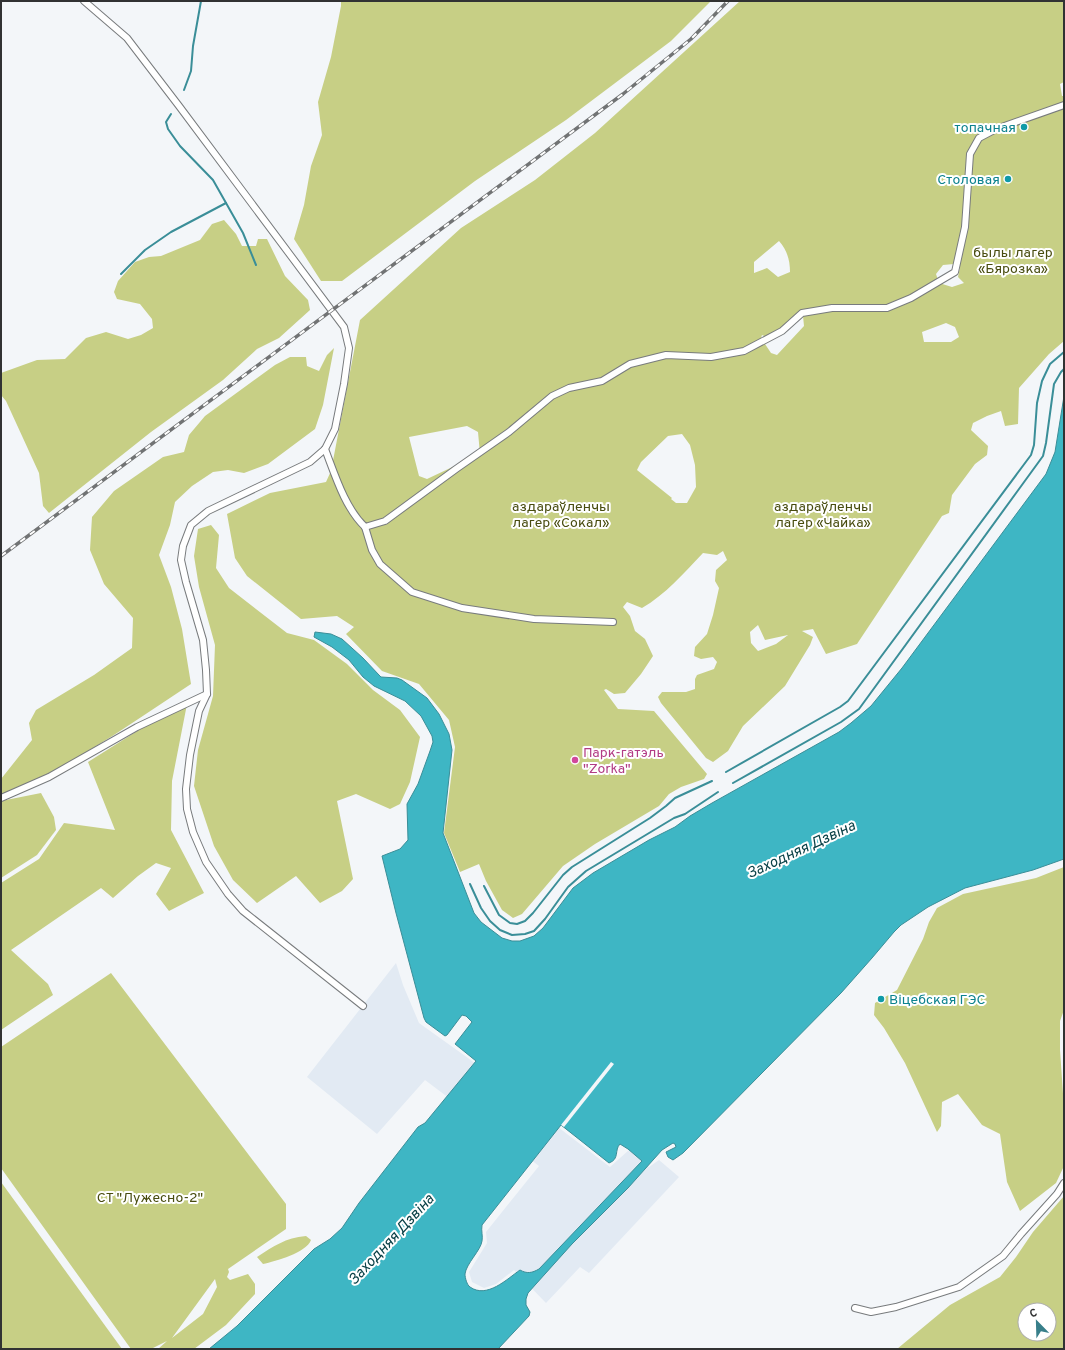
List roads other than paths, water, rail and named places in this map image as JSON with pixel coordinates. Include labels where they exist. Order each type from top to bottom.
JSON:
[{"type":"street","points":[[84,1],[127,38],[344,327],[349,348],[344,384],[335,429],[326,449],[310,462],[208,510],[191,525],[183,546],[182,560],[186,582],[203,640],[207,694],[199,711],[190,754],[186,789],[187,809],[193,832],[206,862],[228,894],[243,911],[363,1006]]},
{"type":"street","points":[[365,527],[385,521],[509,432],[552,396],[569,388],[602,382],[630,364],[666,355],[711,357],[744,351],[782,331],[802,313],[832,308],[887,308],[918,295],[955,272],[965,227],[970,154],[979,138],[996,128],[1064,106]]},
{"type":"street","points":[[326,449],[340,486],[357,520],[365,527],[372,550],[380,564],[412,592],[462,608],[520,617],[534,619],[612,622]]},
{"type":"street","points":[[1,798],[49,778],[138,727],[207,694]]},
{"type":"street","points":[[855,1308],[871,1312],[896,1307],[960,1287],[1003,1256],[1057,1194],[1064,1183]]},
{"type":"water","name":"Заходняя Дзвіна","points":[[1064,396],[1064,859],[1033,870],[965,888],[928,907],[901,925],[841,993],[683,1153],[673,1160],[668,1157],[666,1152],[676,1147],[673,1143],[662,1150],[628,1188],[572,1244],[528,1293],[526,1305],[530,1312],[529,1316],[498,1349],[209,1349],[237,1326],[314,1249],[330,1239],[342,1228],[359,1203],[418,1127],[425,1123],[476,1061],[455,1044],[472,1022],[466,1016],[462,1015],[445,1036],[426,1022],[424,1018],[382,856],[400,849],[408,840],[407,804],[418,784],[433,742],[432,736],[421,716],[405,701],[374,686],[363,677],[349,660],[332,647],[314,637],[315,632],[331,634],[342,639],[381,677],[397,678],[402,680],[427,698],[439,714],[449,734],[452,750],[443,833],[474,913],[481,922],[502,938],[512,941],[520,941],[534,936],[543,928],[573,888],[593,873],[649,840],[675,827],[712,803],[839,732],[871,706],[902,668],[1046,474],[1055,452]],"holes":[[[561,1125],[609,1163],[615,1159],[617,1149],[620,1144],[642,1161],[539,1269],[530,1272],[520,1270],[496,1286],[483,1291],[476,1290],[469,1286],[466,1281],[465,1274],[468,1266],[481,1245],[482,1225]]]},
{"type":"waterway","points":[[184,90],[191,71],[193,46],[201,1]]},
{"type":"waterway","points":[[171,114],[166,122],[168,129],[180,146],[213,180],[243,233],[256,265]]},
{"type":"waterway","points":[[121,274],[145,250],[171,232],[226,203]]},
{"type":"waterway","points":[[726,772],[848,701],[1031,455],[1034,445],[1037,403],[1042,381],[1050,364],[1064,352]]},
{"type":"waterway","points":[[733,783],[841,722],[859,709],[1043,456],[1054,384],[1064,369]]},
{"type":"waterway","points":[[484,886],[499,915],[510,923],[517,924],[525,921],[563,875],[572,867],[650,818],[675,798],[712,781]]},
{"type":"waterway","points":[[470,884],[481,908],[490,921],[500,930],[512,935],[525,934],[534,931],[545,919],[568,887],[586,871],[674,818],[685,814],[718,792]]},
{"type":"railway","points":[[1,556],[623,94],[691,39],[728,1]]},
{"type":"place","name":"топачная","points":[[1024,127]]},
{"type":"place","name":"Столовая","points":[[1008,179]]},
{"type":"place","name":"Парк-гатэль \"Zorka\"","points":[[575,760]]},
{"type":"place","name":"Віцебская ГЭС","points":[[881,999]]},
{"type":"park label","name":"былы лагер «Бярозка»","points":[[1013,260]]},
{"type":"park label","name":"аздараўленчы лагер «Сокал»","points":[[561,514]]},
{"type":"park label","name":"аздараўленчы лагер «Чайка»","points":[[823,514]]},
{"type":"park label","name":"СТ \"Лужесно-2\"","points":[[150,1197]]}]
